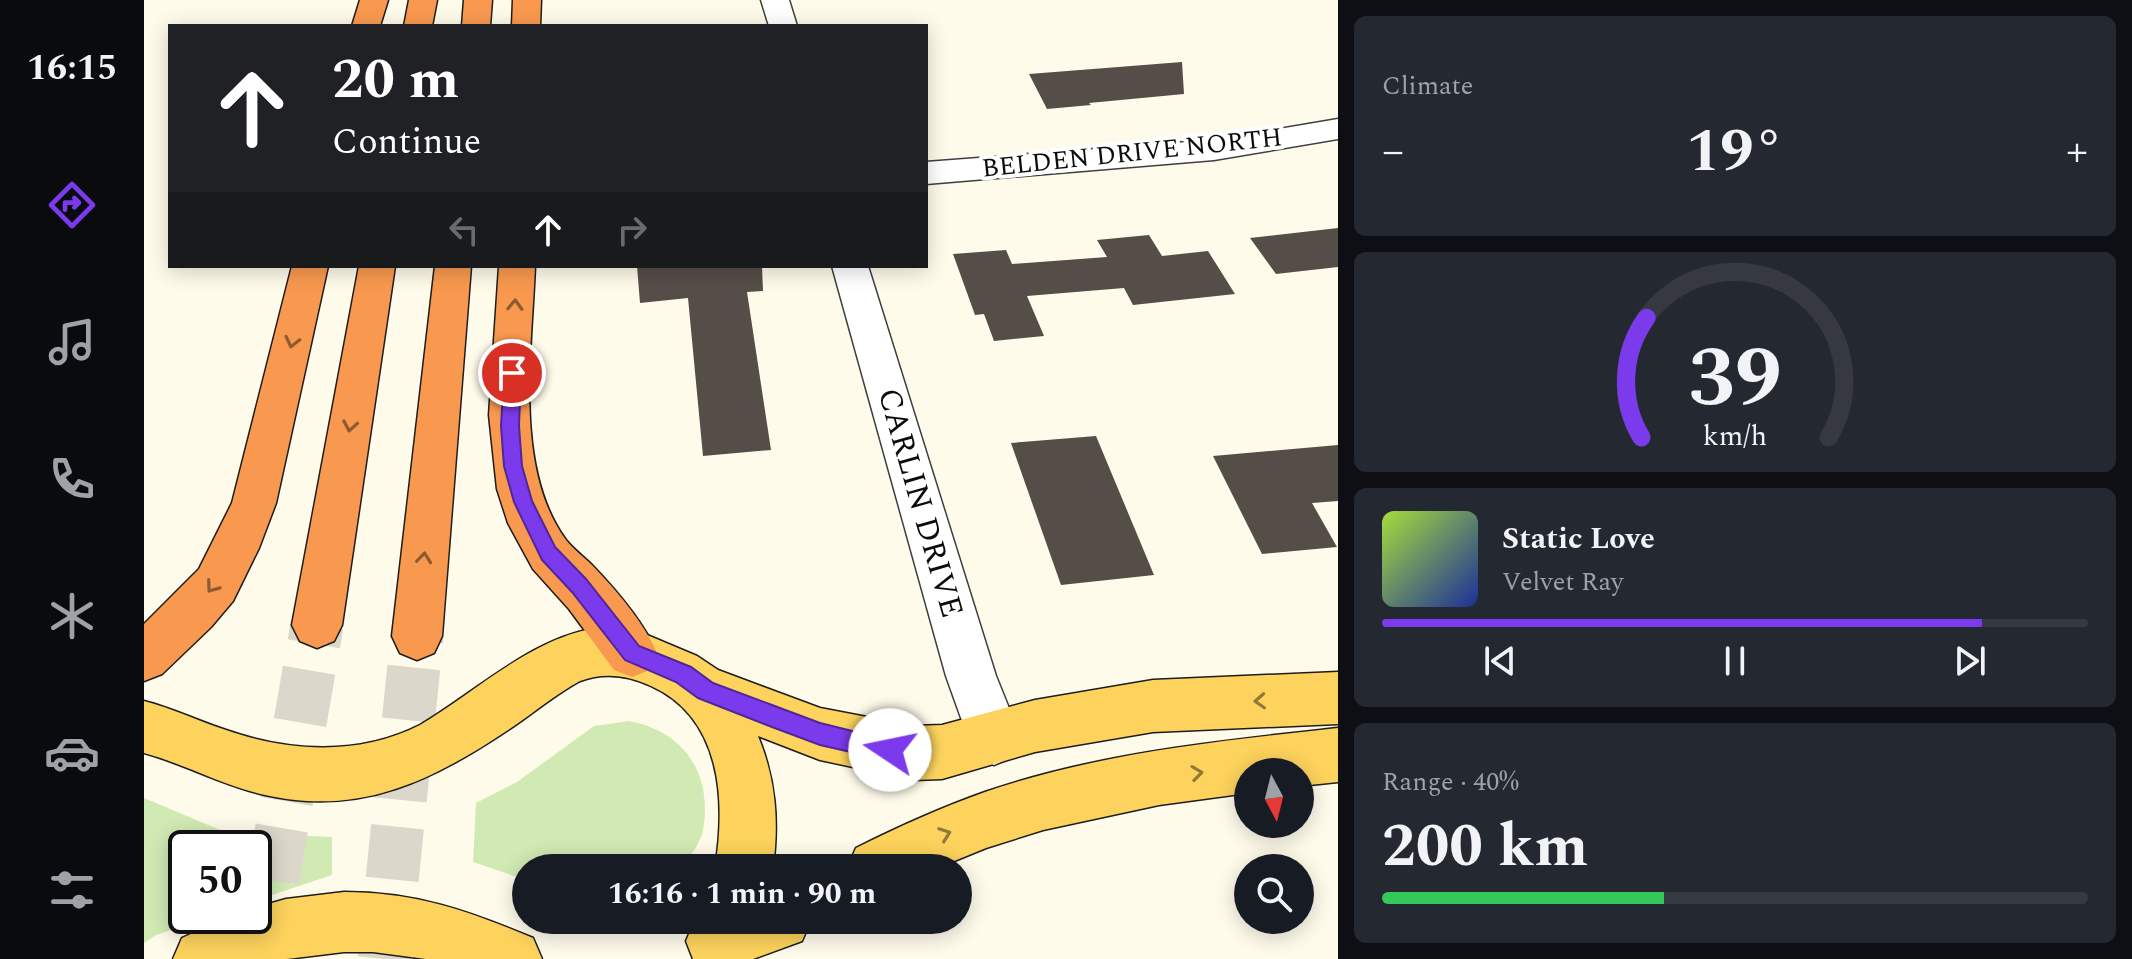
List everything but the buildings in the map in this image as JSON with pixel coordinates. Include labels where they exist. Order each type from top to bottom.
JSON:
[{"type":"highway","points":[[367,24],[374,0]]},
{"type":"highway","points":[[418,24],[423,0]]},
{"type":"highway","points":[[476,24],[478,0]]},
{"type":"highway","points":[[526,24],[527,0]]},
{"type":"highway","points":[[144,657],[194,611],[216,585],[236,548],[254,503],[310,268]]},
{"type":"highway","points":[[317,625],[377,268]]},
{"type":"highway","points":[[417,636],[453,268]]},
{"type":"highway","points":[[517,268],[510,426],[513,466],[523,502],[548,554],[579,585],[632,653]]},
{"type":"main road","points":[[144,727],[236,760],[285,772],[320,775],[363,771],[398,762],[431,746],[567,661],[599,652],[632,653],[684,674],[706,691],[820,734],[865,746],[928,753],[1035,726],[1153,706],[1338,698]]},
{"type":"main road","points":[[706,691],[735,740],[748,787],[751,829],[747,854]]},
{"type":"main road","points":[[902,854],[924,842],[1066,795],[1131,781],[1338,755]]},
{"type":"main road","points":[[203,959],[280,931],[329,921],[375,920],[433,931],[512,959]]},
{"type":"main road","points":[[712,940],[733,934]]},
{"type":"street","points":[[775,0],[782,24]]},
{"type":"street","name":"BELDEN DRIVE NORTH","points":[[928,173],[1214,150],[1338,129]]},
{"type":"street","name":"CARLIN DRIVE","points":[[851,268],[967,661],[994,738]]},
{"type":"green space","points":[[629,721],[648,726],[665,734],[690,758],[703,791],[705,810],[703,830],[691,854],[512,854],[512,875],[473,862],[476,803],[517,782],[594,726]]},
{"type":"green space","points":[[144,798],[220,830],[168,830],[168,931],[144,943]]},
{"type":"green space","points":[[272,834],[332,837],[332,875],[272,895]]},
{"type":"tunnel","points":[[259,959],[317,625]]},
{"type":"tunnel","points":[[384,959],[417,636]]},
{"type":"route","points":[[512,373],[510,426],[513,466],[523,502],[548,554],[579,585],[632,653],[684,674],[706,691],[772,716],[820,734],[890,750]]}]
